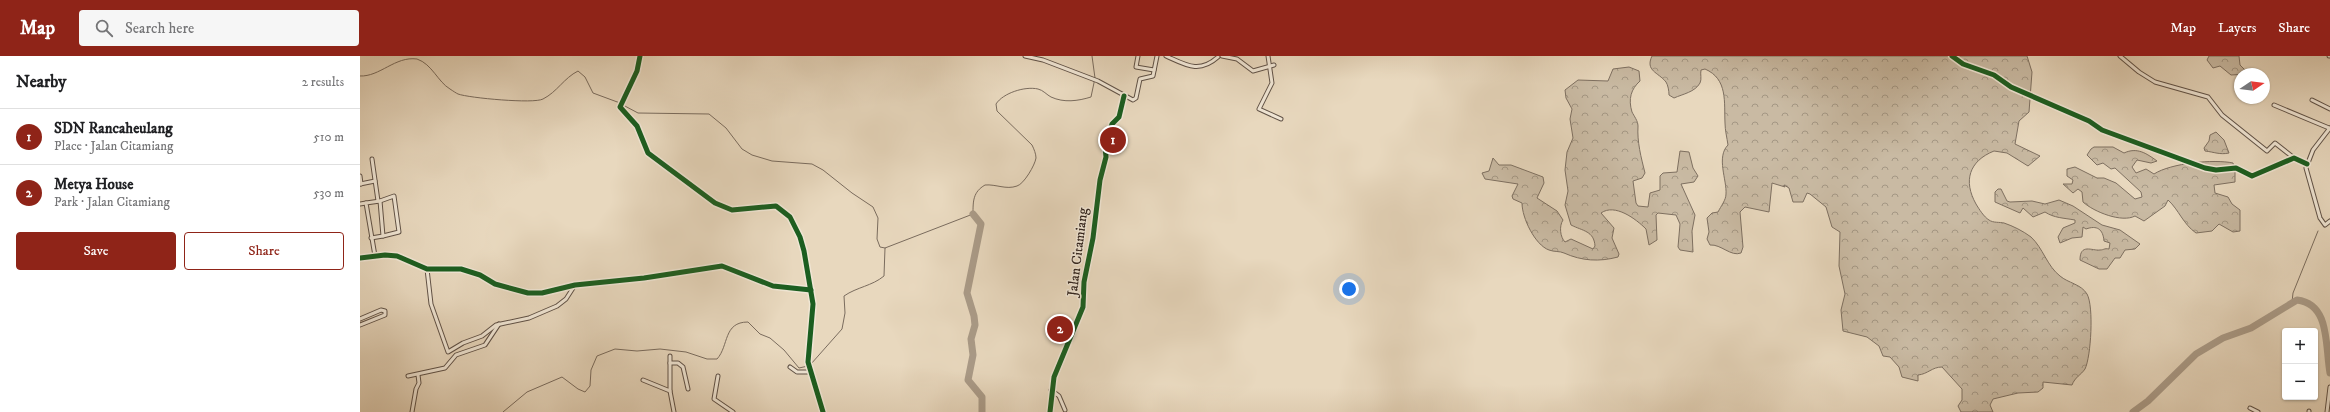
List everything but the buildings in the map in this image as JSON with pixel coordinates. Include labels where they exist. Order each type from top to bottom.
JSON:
[{"type":"street","points":[[640,56],[636,71],[620,106],[621,110],[637,126],[648,153],[715,202],[732,210],[770,205],[783,210],[790,217],[800,237],[811,290],[811,340],[808,362],[823,412]]},
{"type":"street","points":[[1025,56],[1042,60],[1098,81],[1124,96],[1135,100],[1140,79],[1152,78],[1157,56]]},
{"type":"street","points":[[1138,56],[1136,66],[1154,70]]},
{"type":"street","points":[[1166,56],[1180,64],[1193,67],[1205,65],[1218,56],[1237,59],[1253,71],[1272,65]]},
{"type":"street","points":[[1268,56],[1272,65],[1272,83],[1259,108],[1281,119]]},
{"type":"street","points":[[1952,56],[1963,64],[1994,75],[2011,87],[2089,121],[2102,130],[2205,168],[2216,170],[2236,168],[2252,176],[2294,158]]},
{"type":"street","points":[[2120,56],[2139,72],[2155,82],[2198,96],[2208,97],[2222,115],[2267,151],[2275,143],[2294,158],[2307,164]]},
{"type":"street","name":"Jalan Citamiang","points":[[1050,412],[1051,390],[1057,370],[1083,308],[1084,282],[1093,238],[1100,180],[1106,157],[1105,146],[1112,124],[1120,117],[1124,96]]},
{"type":"street","points":[[2312,100],[2330,109]]},
{"type":"street","points":[[2274,105],[2330,128],[2313,150],[2307,164],[2320,218],[2325,225],[2330,221]]},
{"type":"street","points":[[372,159],[383,236]]},
{"type":"street","points":[[360,176],[361,184],[374,181]]},
{"type":"street","points":[[360,204],[379,201],[390,196],[395,196],[399,231],[371,238]]},
{"type":"street","points":[[366,203],[375,256]]},
{"type":"street","points":[[360,258],[397,256],[427,269],[461,270],[480,275],[495,284],[528,293],[542,293],[575,285],[644,278],[722,266],[773,286],[811,290]]},
{"type":"street","points":[[427,269],[431,304],[446,352],[482,336],[499,324],[529,318],[558,306],[566,299],[575,285]]},
{"type":"street","points":[[360,319],[381,310],[385,311],[385,315],[360,326]]},
{"type":"street","points":[[408,376],[445,368],[454,356],[485,345],[499,324]]},
{"type":"street","points":[[670,356],[670,391],[674,412]]},
{"type":"street","points":[[670,363],[681,364],[688,388]]},
{"type":"street","points":[[790,367],[796,372],[810,370]]},
{"type":"street","points":[[412,412],[416,389],[419,383],[418,375]]},
{"type":"street","points":[[718,376],[714,399],[733,412]]},
{"type":"street","points":[[643,380],[670,391]]},
{"type":"street","points":[[2327,412],[2330,387]]},
{"type":"street","points":[[1051,390],[1059,396],[1065,410]]},
{"type":"street","points":[[2250,408],[2258,412]]},
{"type":"green space","points":[[1652,56],[2027,56],[2032,72],[2029,112],[2019,121],[2015,144],[2040,156],[2028,166],[2007,153],[1994,151],[1979,160],[1974,166],[1969,180],[1970,187],[1976,204],[1987,219],[1992,222],[2004,223],[2031,237],[2039,246],[2048,262],[2056,272],[2063,278],[2081,288],[2087,294],[2090,309],[2091,332],[2089,354],[2085,369],[2072,385],[2043,382],[2043,388],[2038,392],[2018,393],[1993,399],[1990,405],[1993,412],[1961,412],[1958,406],[1962,400],[1962,389],[1942,367],[1935,368],[1918,375],[1918,381],[1902,377],[1899,367],[1890,357],[1883,356],[1879,346],[1867,337],[1843,331],[1841,310],[1845,294],[1839,266],[1840,232],[1832,227],[1826,207],[1807,193],[1803,202],[1793,202],[1789,188],[1784,185],[1785,187],[1772,183],[1769,212],[1745,207],[1740,212],[1743,247],[1741,253],[1733,253],[1718,246],[1710,245],[1707,239],[1709,232],[1707,218],[1712,213],[1718,212],[1726,196],[1722,162],[1728,145],[1725,126],[1724,99],[1721,85],[1712,73],[1705,69],[1701,70],[1701,81],[1698,86],[1692,91],[1674,98],[1669,95],[1666,82],[1651,68],[1650,61]]},
{"type":"green space","points":[[2209,56],[2239,56],[2240,65],[2243,68],[2234,68],[2234,75],[2231,75],[2220,66],[2213,68],[2207,60]]},
{"type":"green space","points":[[1629,67],[1639,71],[1640,81],[1632,91],[1630,103],[1632,112],[1638,124],[1638,138],[1645,173],[1642,178],[1633,181],[1636,203],[1638,206],[1648,207],[1650,193],[1660,190],[1660,176],[1663,173],[1677,172],[1680,151],[1689,152],[1693,168],[1698,176],[1694,182],[1681,184],[1695,215],[1692,231],[1693,252],[1680,250],[1678,247],[1680,224],[1676,215],[1658,213],[1656,215],[1657,240],[1649,245],[1646,229],[1631,217],[1619,211],[1613,210],[1607,210],[1601,213],[1614,228],[1612,238],[1619,254],[1618,257],[1604,260],[1591,260],[1577,258],[1562,252],[1549,250],[1539,243],[1534,237],[1524,216],[1522,203],[1513,199],[1512,196],[1518,184],[1485,179],[1482,173],[1489,171],[1493,158],[1499,165],[1511,165],[1543,177],[1544,183],[1537,198],[1557,211],[1563,220],[1561,234],[1563,240],[1565,242],[1571,239],[1593,249],[1595,246],[1593,237],[1587,232],[1571,225],[1565,205],[1568,191],[1565,170],[1567,152],[1573,138],[1570,119],[1572,109],[1566,98],[1565,90],[1578,80],[1608,81],[1613,69]]},
{"type":"green space","points":[[2216,132],[2224,140],[2229,153],[2220,154],[2205,151],[2204,148],[2209,141],[2210,135]]},
{"type":"green space","points":[[2094,147],[2113,147],[2124,153],[2129,151],[2137,151],[2145,153],[2157,161],[2151,163],[2137,160],[2132,167],[2136,173],[2146,169],[2154,174],[2171,167],[2193,163],[2215,161],[2233,163],[2235,182],[2214,185],[2215,193],[2228,197],[2232,204],[2240,210],[2240,231],[2233,232],[2219,224],[2212,231],[2196,233],[2168,200],[2165,206],[2144,221],[2135,216],[2123,218],[2108,215],[2088,206],[2083,202],[2082,192],[2078,189],[2073,193],[2063,184],[2072,184],[2073,180],[2067,176],[2067,169],[2075,167],[2097,178],[2104,178],[2116,183],[2135,199],[2142,197],[2141,192],[2115,168],[2111,169],[2103,163],[2097,165],[2087,155]]},
{"type":"green space","points":[[1998,189],[2001,189],[2007,201],[2010,202],[2032,201],[2045,204],[2059,200],[2073,206],[2102,225],[2120,230],[2140,244],[2135,249],[2125,250],[2120,258],[2115,258],[2107,269],[2099,269],[2080,260],[2082,251],[2084,250],[2109,249],[2110,243],[2104,241],[2099,229],[2086,229],[2083,227],[2082,237],[2072,238],[2060,243],[2058,237],[2063,228],[2075,223],[2075,220],[2056,217],[2045,212],[2033,217],[2023,208],[2020,213],[1995,202],[1995,192]]},
{"type":"waterway","points":[[811,364],[842,329],[845,313],[844,296],[854,290],[875,282],[884,276],[885,248],[973,214],[974,197],[985,185],[1013,187],[1020,185],[1026,178],[1035,161],[1035,152],[1032,145],[997,111],[996,104],[999,100],[1015,91],[1033,88],[1043,91],[1056,99],[1066,101],[1081,100],[1091,97],[1095,78],[1092,56]]},
{"type":"waterway","points":[[360,76],[374,73],[395,63],[409,59],[417,59],[427,65],[446,86],[458,94],[487,99],[527,101],[543,99],[578,71],[585,77],[593,93],[620,103]]},
{"type":"waterway","points":[[623,105],[638,113],[709,114],[726,128],[742,149],[752,155],[772,161],[812,164],[823,170],[852,193],[873,207],[878,218],[877,239],[880,247],[885,248]]},
{"type":"waterway","points":[[973,214],[981,224],[967,293],[974,316],[975,325],[971,339],[973,355],[968,380],[982,397],[982,412]]},
{"type":"waterway","points":[[2292,302],[2293,293],[2318,231]]},
{"type":"waterway","points":[[2133,412],[2148,401],[2196,354],[2223,338],[2251,328],[2297,300],[2308,303],[2321,317],[2326,338],[2330,373]]},
{"type":"waterway","points":[[503,412],[527,392],[562,377],[578,389],[585,392],[590,386],[591,370],[597,356],[615,349],[637,351],[660,349],[686,352],[707,359],[717,359],[721,354],[730,330],[740,323],[748,322],[760,334],[770,338],[784,350],[799,368],[808,366]]},
{"type":"cycle path","points":[[640,56],[637,71],[620,107],[637,126],[648,153],[715,203],[732,210],[776,206],[790,217],[800,237],[804,251],[813,304],[808,362],[823,412]]},
{"type":"cycle path","points":[[1952,56],[1963,64],[1994,75],[2011,87],[2089,121],[2102,130],[2205,168],[2216,170],[2236,168],[2252,176],[2294,158],[2307,164]]},
{"type":"cycle path","points":[[1050,412],[1054,377],[1083,307],[1084,282],[1093,238],[1100,180],[1106,157],[1105,146],[1112,124],[1119,117],[1124,96]]},
{"type":"cycle path","points":[[360,258],[385,255],[397,256],[427,269],[461,269],[480,275],[495,284],[528,293],[542,293],[575,285],[644,278],[722,266],[773,286],[811,290]]},
{"type":"place","name":"SDN Rancaheulang","points":[[1113,140]]},
{"type":"place","name":"Metya House","points":[[1060,329]]}]
